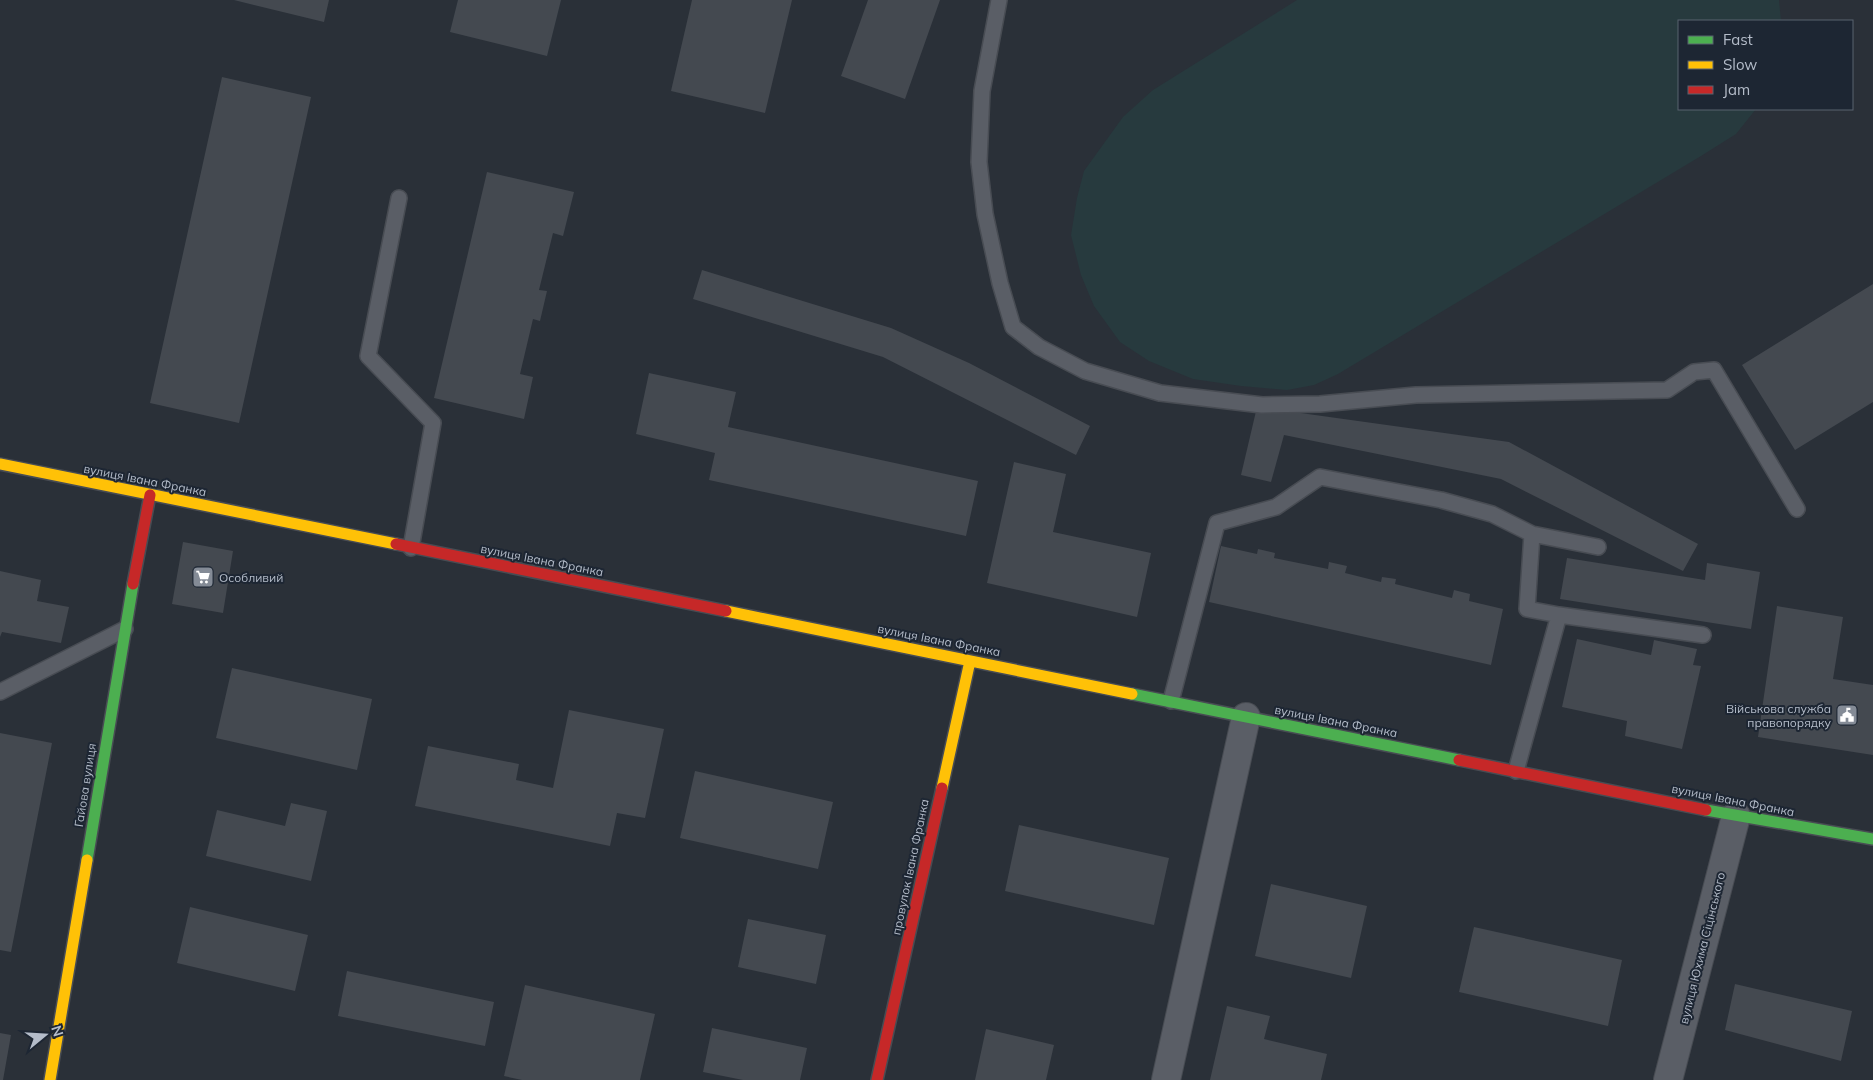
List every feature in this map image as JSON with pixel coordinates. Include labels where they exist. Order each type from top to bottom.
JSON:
[{"type":"main road","name":"вулиця Івана Франка","points":[[0,464],[1736,816],[1873,839]]},
{"type":"main road","name":"Гайова вулиця","points":[[50,1080],[125,629],[150,495]]},
{"type":"main road","name":"провулок Івана Франка","points":[[877,1080],[970,661]]},
{"type":"street","points":[[1166,1080],[1246,717]]},
{"type":"street","name":"вулиця Юхима Сіцінського","points":[[1668,1080],[1736,816]]},
{"type":"lane","points":[[999,0],[982,91],[979,162],[985,214],[1000,283],[1013,327],[1039,347],[1085,371],[1160,392],[1262,404],[1320,404],[1416,395],[1668,390],[1694,372],[1714,370],[1797,509]]},
{"type":"lane","points":[[399,198],[368,356],[433,423],[412,548]]},
{"type":"lane","points":[[1170,701],[1217,522],[1276,507],[1320,477],[1441,500],[1492,514],[1532,534],[1598,547]]},
{"type":"lane","points":[[1532,534],[1527,609],[1559,616],[1703,635]]},
{"type":"lane","points":[[1516,771],[1559,616]]},
{"type":"lane","points":[[0,692],[125,629]]},
{"type":"green space","points":[[1297,0],[1779,0],[1781,20],[1678,20],[1678,110],[1755,110],[1736,134],[1338,374],[1314,385],[1287,390],[1193,379],[1149,361],[1120,342],[1094,306],[1081,275],[1071,235],[1084,171],[1123,117],[1153,90]]},
{"type":"building","points":[[234,0],[329,0],[324,22]]},
{"type":"building","points":[[458,0],[561,0],[547,56],[450,32]]},
{"type":"building","points":[[692,0],[792,0],[765,113],[671,91]]},
{"type":"building","points":[[868,0],[940,0],[905,99],[841,76]]},
{"type":"building","points":[[222,77],[311,97],[239,423],[150,403]]},
{"type":"building","points":[[487,172],[574,192],[563,236],[553,233],[539,290],[547,291],[540,321],[533,319],[520,374],[533,377],[524,419],[434,398]]},
{"type":"building","points":[[702,270],[891,328],[969,363],[1090,426],[1076,455],[883,357],[693,299]]},
{"type":"building","points":[[1873,284],[1873,402],[1795,450],[1742,365]]},
{"type":"building","points":[[649,373],[736,392],[728,427],[978,481],[966,536],[709,480],[715,453],[636,434]]},
{"type":"building","points":[[1257,407],[1509,442],[1698,544],[1683,571],[1501,479],[1284,435],[1271,482],[1241,475]]},
{"type":"building","points":[[1014,462],[1066,474],[1053,532],[1151,553],[1137,617],[987,583]]},
{"type":"building","points":[[183,542],[233,551],[223,613],[172,604]]},
{"type":"building","points":[[1221,546],[1257,554],[1258,549],[1275,553],[1274,558],[1328,569],[1329,562],[1347,566],[1345,573],[1381,582],[1382,577],[1396,579],[1395,584],[1452,598],[1454,590],[1470,594],[1469,601],[1503,609],[1491,665],[1209,602]]},
{"type":"building","points":[[1567,558],[1705,580],[1707,563],[1760,572],[1751,629],[1560,599]]},
{"type":"building","points":[[0,571],[41,580],[37,601],[69,607],[61,643],[2,632],[0,637]]},
{"type":"building","points":[[1777,606],[1843,617],[1833,679],[1873,685],[1873,755],[1758,737]]},
{"type":"building","points":[[1577,639],[1651,655],[1654,640],[1697,649],[1693,665],[1701,666],[1682,749],[1625,736],[1627,721],[1562,707]]},
{"type":"building","points":[[232,668],[372,699],[357,770],[216,738]]},
{"type":"building","points":[[569,710],[664,729],[645,818],[617,813],[610,846],[415,806],[428,746],[519,764],[516,780],[553,788]]},
{"type":"building","points":[[0,733],[52,743],[11,952],[0,950]]},
{"type":"building","points":[[695,771],[833,802],[818,869],[680,838]]},
{"type":"building","points":[[291,803],[327,811],[311,881],[206,856],[217,810],[285,826]]},
{"type":"building","points":[[1019,825],[1169,858],[1154,925],[1005,891]]},
{"type":"building","points":[[1271,884],[1367,906],[1351,978],[1255,956]]},
{"type":"building","points":[[190,907],[308,935],[295,991],[177,963]]},
{"type":"building","points":[[748,919],[826,935],[816,984],[738,967]]},
{"type":"building","points":[[1474,927],[1622,960],[1608,1026],[1459,992]]},
{"type":"building","points":[[347,971],[494,1002],[485,1046],[338,1016]]},
{"type":"building","points":[[1735,984],[1852,1011],[1841,1061],[1725,1030]]},
{"type":"building","points":[[525,985],[655,1014],[640,1080],[522,1080],[504,1076]]},
{"type":"building","points":[[1227,1006],[1270,1016],[1264,1039],[1327,1054],[1321,1080],[1210,1080]]},
{"type":"building","points":[[712,1028],[807,1048],[800,1080],[743,1080],[703,1072]]},
{"type":"building","points":[[986,1029],[1054,1045],[1046,1080],[975,1080]]},
{"type":"building","points":[[0,1033],[11,1035],[3,1080],[0,1080]]},
{"type":"traffic: fast","points":[[87,860],[133,584]]},
{"type":"traffic: fast","points":[[1132,694],[1459,760]]},
{"type":"traffic: fast","points":[[1706,810],[1873,839]]},
{"type":"traffic: slow","points":[[0,464],[396,544]]},
{"type":"traffic: slow","points":[[726,611],[1132,694]]},
{"type":"traffic: slow","points":[[942,788],[970,661]]},
{"type":"traffic: slow","points":[[50,1080],[87,860]]},
{"type":"traffic: jam","points":[[133,584],[150,495]]},
{"type":"traffic: jam","points":[[396,544],[726,611]]},
{"type":"traffic: jam","points":[[1459,760],[1706,810]]},
{"type":"traffic: jam","points":[[877,1080],[942,788]]},
{"type":"place","name":"Особливий","points":[[203,577]]},
{"type":"place","name":"Військова служба правопорядку","points":[[1847,715]]}]
